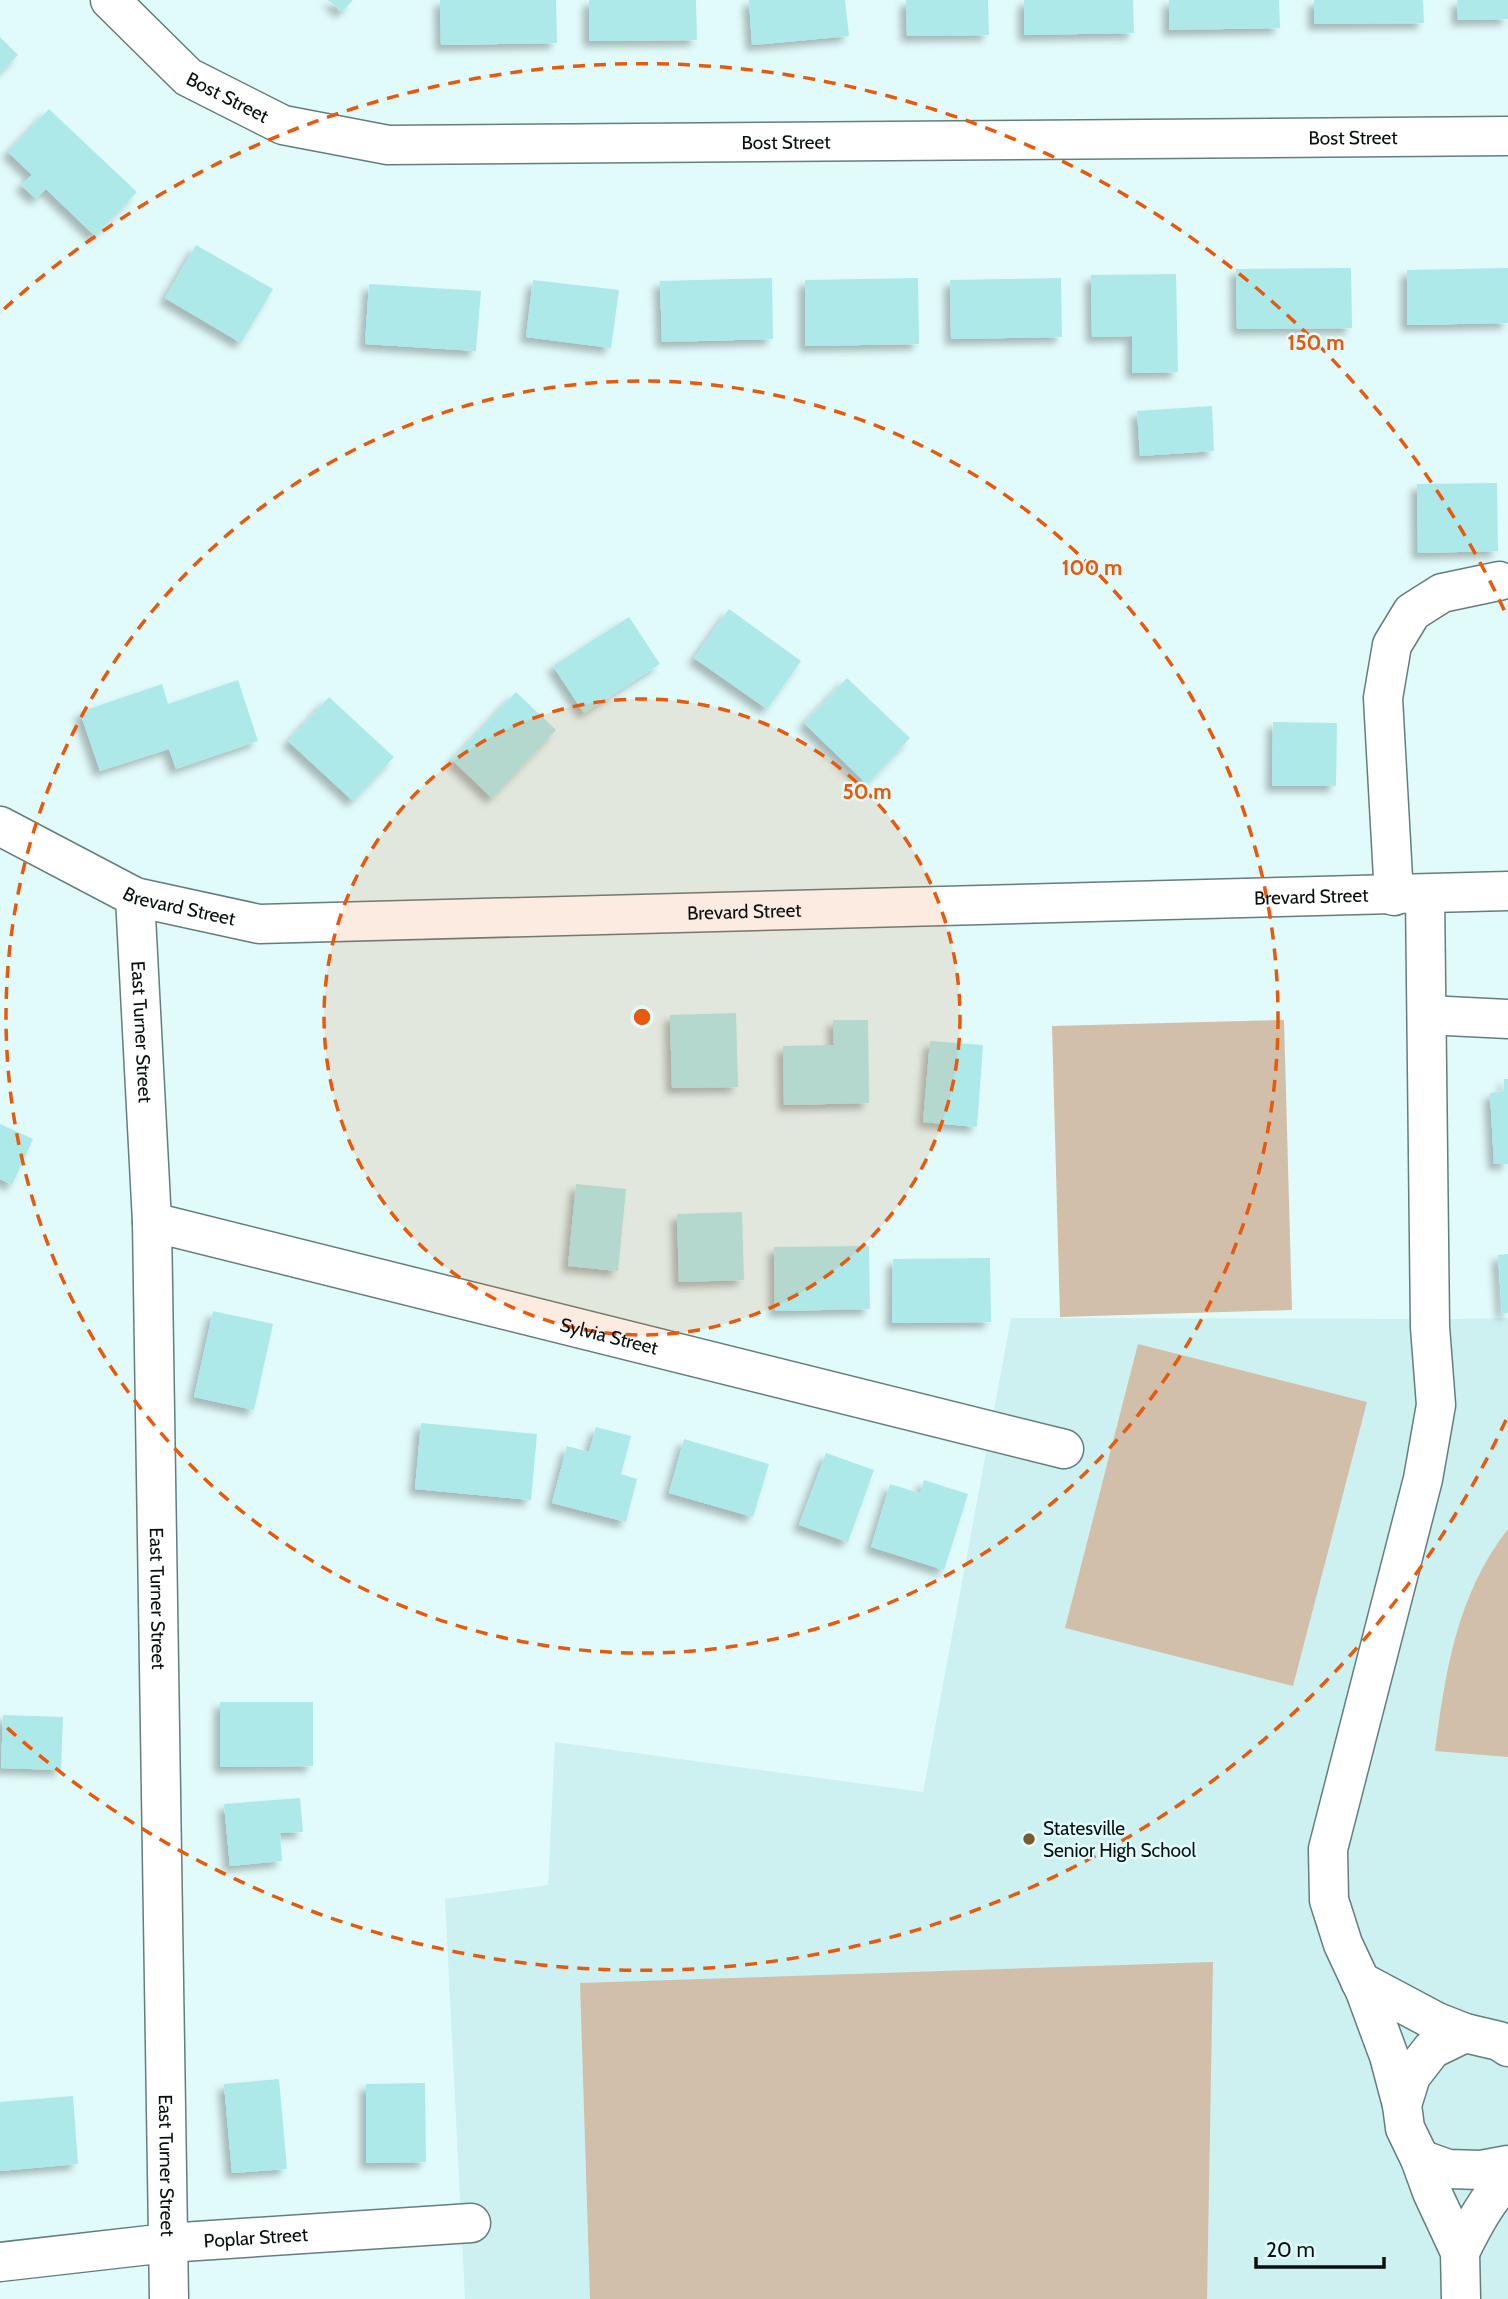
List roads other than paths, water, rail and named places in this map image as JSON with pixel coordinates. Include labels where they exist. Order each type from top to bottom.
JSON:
[{"type":"street","name":"Bost Street","points":[[110,0],[188,76],[283,125],[388,145],[1508,136]]},
{"type":"street","points":[[1461,2299],[1460,2252],[1405,2128],[1389,2056],[1343,1944],[1329,1900],[1328,1849],[1423,1479],[1436,1405],[1430,1327],[1427,1015],[1383,698],[1392,645],[1412,612],[1443,593],[1499,581]]},
{"type":"street","name":"Brevard Street","points":[[0,826],[135,897],[259,924],[1508,891]]},
{"type":"street","name":"East Turner Street","points":[[135,897],[152,1222],[169,2299]]},
{"type":"street","points":[[1427,1015],[1508,1020]]},
{"type":"street","name":"Sylvia Street","points":[[152,1222],[1064,1449]]},
{"type":"street","points":[[1360,1981],[1437,2022],[1465,2033],[1499,2041],[1508,2047]]},
{"type":"street","points":[[1402,2105],[1411,2076],[1432,2049],[1465,2033]]},
{"type":"street","points":[[1420,2159],[1448,2169],[1481,2170],[1508,2165]]},
{"type":"street","points":[[1460,2252],[1485,2207],[1508,2178]]},
{"type":"street","name":"Poplar Street","points":[[0,2262],[167,2243],[471,2223]]},
{"type":"place","name":"Statesville Senior High School","points":[[1029,1839]]}]
